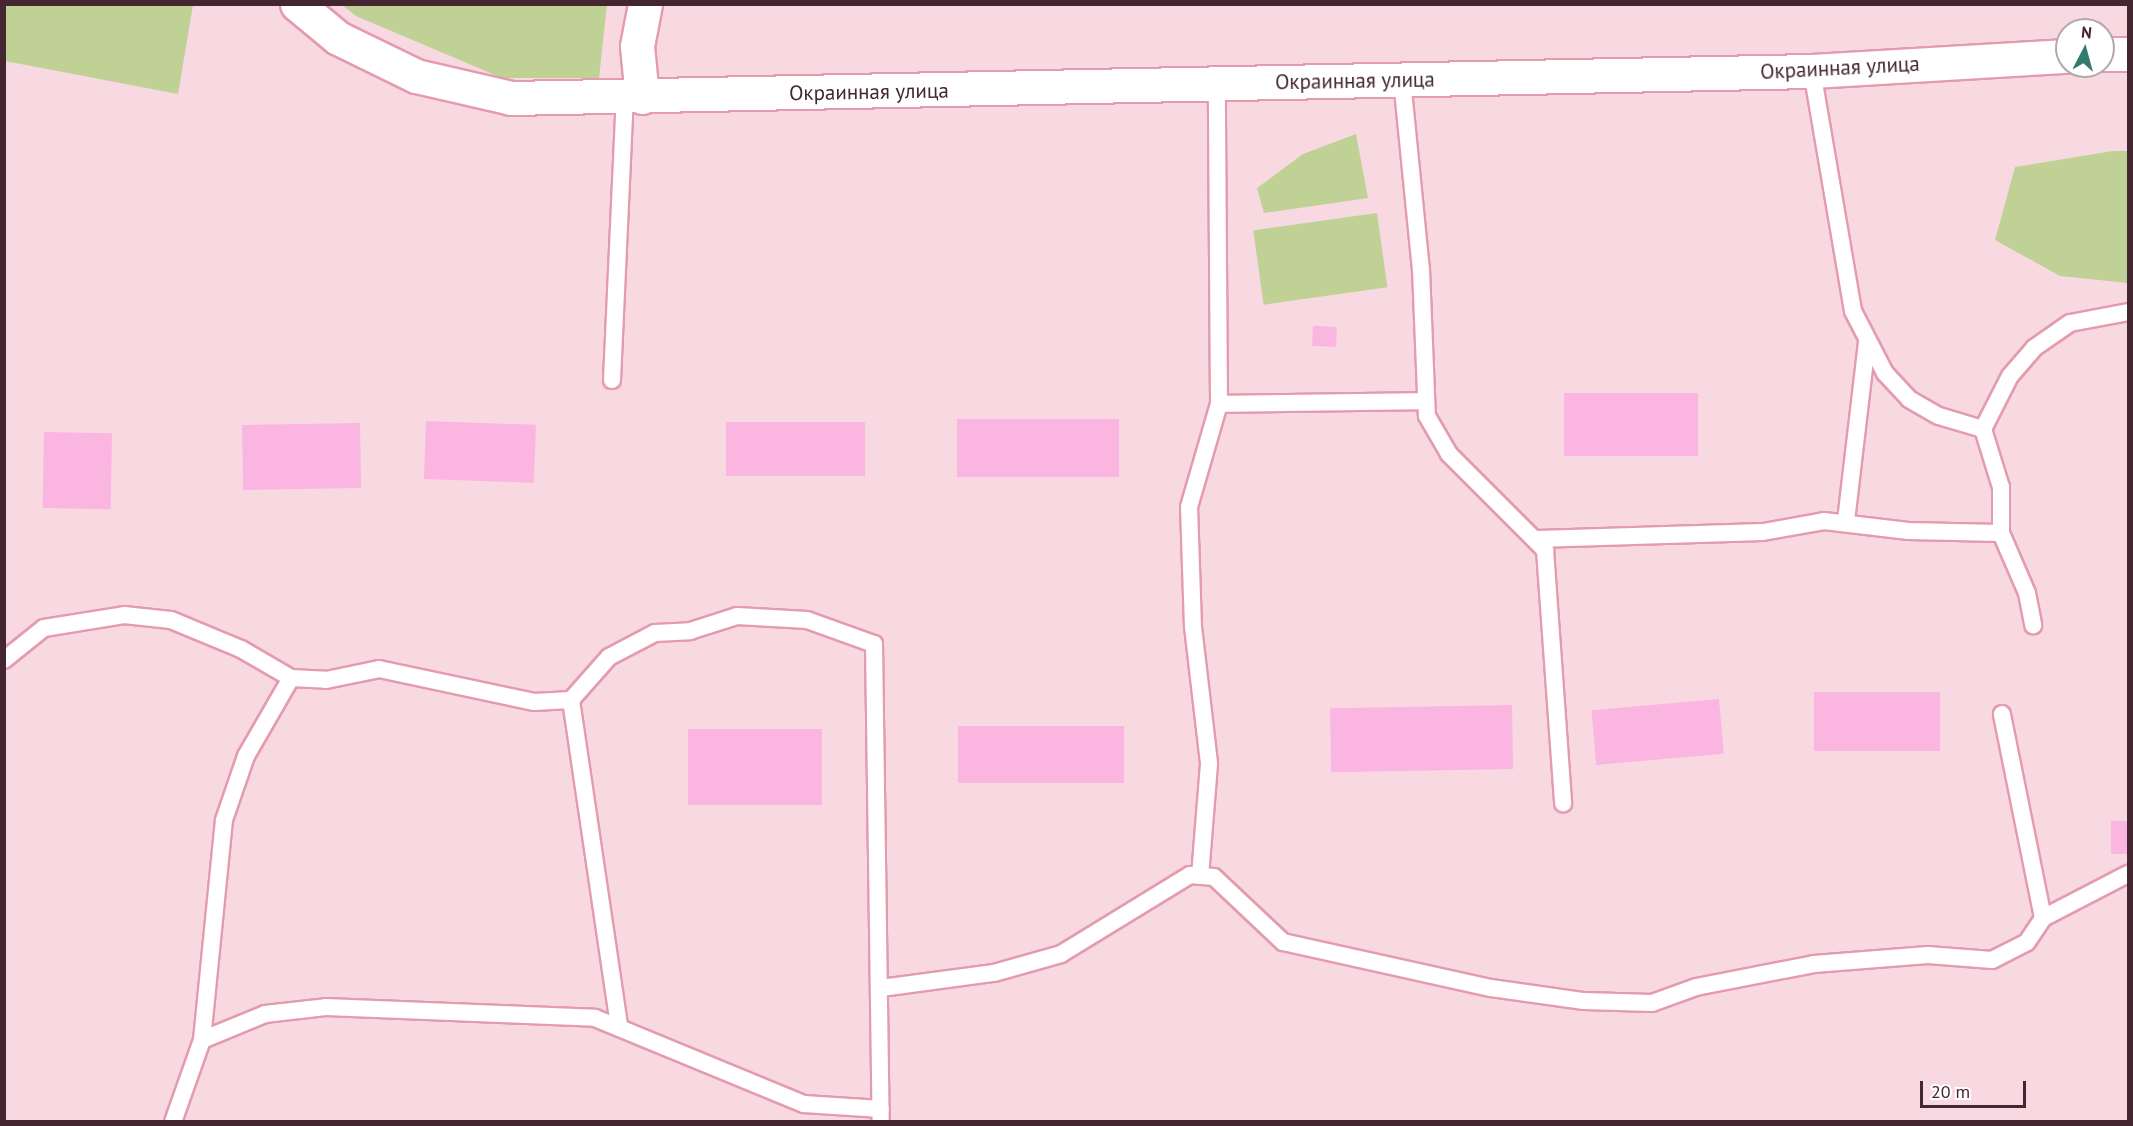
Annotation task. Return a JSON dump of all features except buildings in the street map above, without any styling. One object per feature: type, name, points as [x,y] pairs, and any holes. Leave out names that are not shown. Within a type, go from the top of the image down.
[{"type":"street","name":"Окраинная улица","points":[[297,4],[338,38],[416,76],[511,98],[1812,71],[2055,57]]},
{"type":"street","points":[[633,97],[637,46],[645,4]]},
{"type":"lane","points":[[1812,71],[1853,311],[1885,373],[1909,399],[1939,416],[1983,429]]},
{"type":"lane","points":[[1402,80],[1421,269],[1427,416],[1449,454],[1537,539],[1545,550],[1563,803]]},
{"type":"lane","points":[[1200,876],[1209,763],[1193,627],[1190,507],[1219,404],[1218,84]]},
{"type":"lane","points":[[612,380],[633,97]]},
{"type":"lane","points":[[2033,625],[2001,533],[2001,487],[1983,429],[2010,376],[2034,348],[2070,323],[2128,312]]},
{"type":"lane","points":[[1846,521],[1868,342]]},
{"type":"lane","points":[[1219,404],[1426,401]]},
{"type":"lane","points":[[1537,539],[1762,532],[1846,521],[1908,531],[2001,533]]},
{"type":"lane","points":[[4,660],[44,628],[124,615],[171,620],[241,649],[291,678],[326,680],[379,669],[417,673],[496,698],[571,699],[609,657],[655,633],[690,631],[737,616],[807,620],[874,644],[881,988],[881,1115],[804,1104],[595,1018],[326,1007],[265,1014],[202,1040]]},
{"type":"lane","points":[[173,1122],[202,1040],[224,820],[246,756],[291,678]]},
{"type":"lane","points":[[571,699],[619,1027]]},
{"type":"lane","points":[[2002,714],[2043,918]]},
{"type":"lane","points":[[881,988],[994,974],[1061,954],[1190,875],[1214,877],[1283,942],[1470,984],[1584,1001],[1652,1003],[1695,987],[1814,964],[1928,955],[1992,960],[2027,942],[2043,918],[2128,874]]},
{"type":"green space","points":[[4,5],[193,5],[178,94],[5,61]]},
{"type":"green space","points":[[342,5],[607,5],[599,78],[502,78],[356,16]]},
{"type":"green space","points":[[1356,134],[1368,198],[1264,213],[1257,188],[1303,154]]},
{"type":"green space","points":[[2113,151],[2128,151],[2128,283],[2060,276],[1995,240],[2015,167]]},
{"type":"green space","points":[[1377,213],[1387,287],[1264,305],[1253,230]]}]
